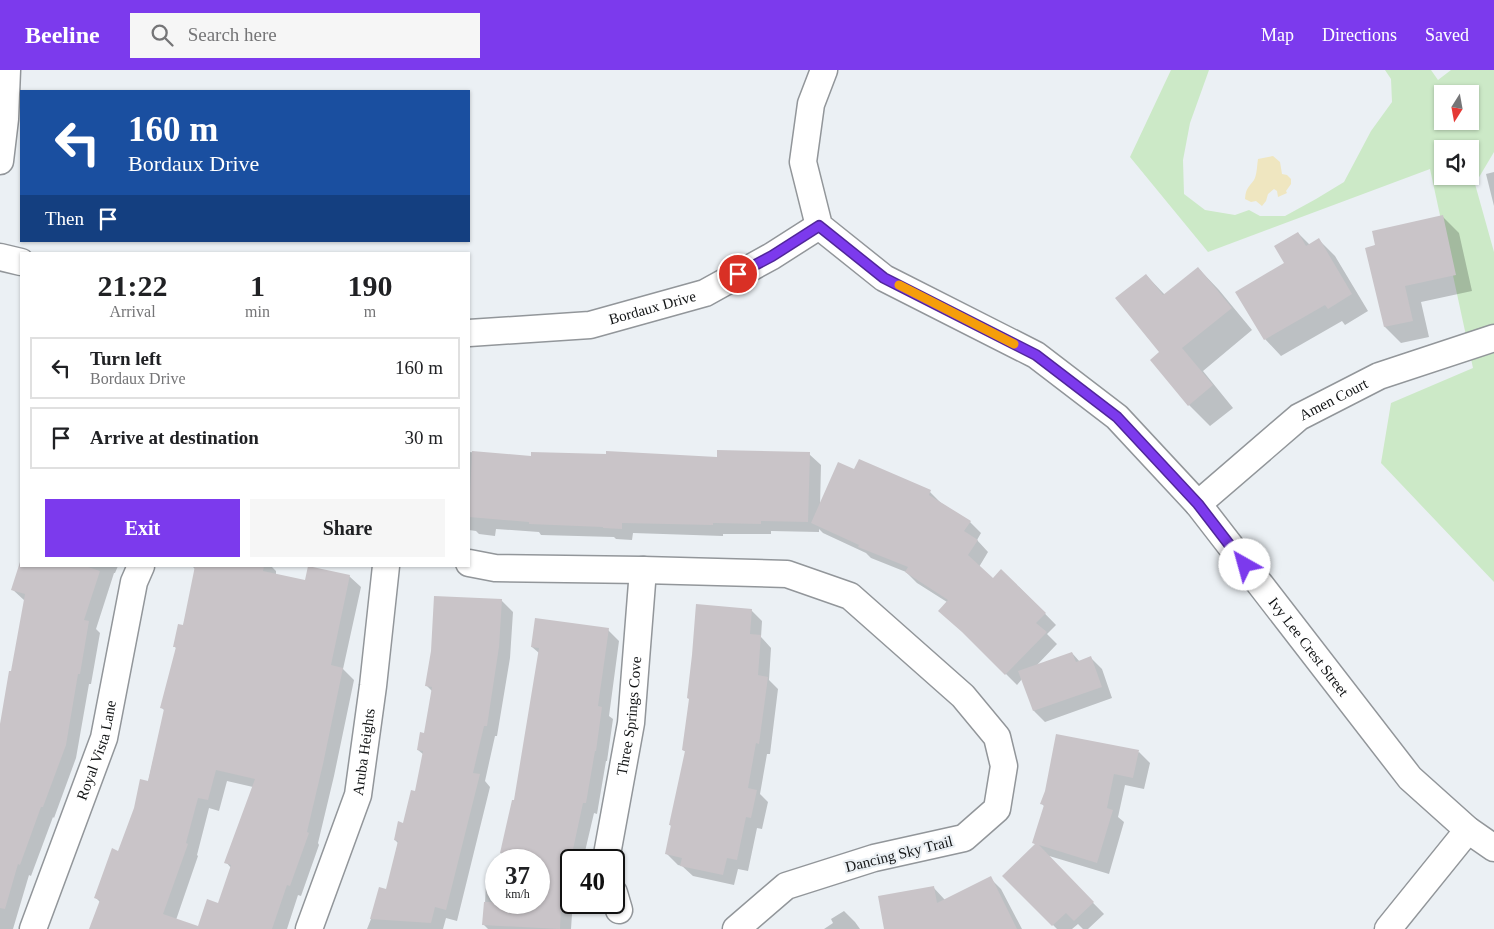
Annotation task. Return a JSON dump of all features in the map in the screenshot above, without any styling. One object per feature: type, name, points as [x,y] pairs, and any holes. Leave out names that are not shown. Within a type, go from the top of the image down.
[{"type":"street","points":[[0,161],[5,119],[6,70]]},
{"type":"street","points":[[819,226],[803,162],[811,104],[824,70]]},
{"type":"street","name":"Bordaux Drive","points":[[470,333],[590,324],[705,293],[772,256],[819,226]]},
{"type":"street","name":"Ivy Lee Crest Street","points":[[819,226],[884,278],[1036,355],[1117,417],[1198,504],[1410,778],[1468,830],[1494,848]]},
{"type":"street","points":[[0,257],[20,262]]},
{"type":"street","name":"Amen Court","points":[[1198,504],[1299,417],[1378,376],[1494,338]]},
{"type":"street","points":[[470,563],[495,568],[642,570]]},
{"type":"street","name":"Royal Vista Lane","points":[[33,929],[104,738],[134,582],[141,567]]},
{"type":"street","name":"Aruba Heights","points":[[309,929],[358,794],[373,686],[386,567]]},
{"type":"street","name":"Dancing Sky Trail","points":[[642,570],[787,574],[850,596],[963,696],[997,737],[1004,766],[996,809],[964,838],[874,858],[786,886],[736,929]]},
{"type":"street","name":"Three Springs Cove","points":[[608,849],[631,723],[642,570]]},
{"type":"street","points":[[1388,929],[1468,830]]},
{"type":"green space","points":[[1171,70],[1209,70],[1190,123],[1183,160],[1184,194],[1205,210],[1235,215],[1249,210],[1260,216],[1285,216],[1344,182],[1371,131],[1392,102],[1391,79],[1385,70],[1431,70],[1438,80],[1451,70],[1494,70],[1494,152],[1479,177],[1479,140],[1434,140],[1434,185],[1475,185],[1494,252],[1494,582],[1381,463],[1391,403],[1473,368],[1430,169],[1208,252],[1130,157]]},
{"type":"sand","points":[[1273,156],[1280,162],[1282,174],[1287,175],[1291,179],[1291,184],[1286,191],[1287,193],[1278,197],[1277,191],[1274,189],[1268,194],[1262,206],[1256,201],[1251,202],[1245,199],[1247,190],[1255,178],[1258,159]]},
{"type":"building","points":[[1443,215],[1456,275],[1405,286],[1413,321],[1384,327],[1365,248],[1375,245],[1372,231]]},
{"type":"building","points":[[1298,232],[1306,246],[1319,238],[1352,294],[1328,309],[1325,305],[1264,340],[1235,292],[1284,263],[1274,246]]},
{"type":"building","points":[[1198,267],[1232,308],[1182,348],[1213,385],[1188,406],[1150,360],[1159,352],[1115,298],[1146,274],[1163,295]]},
{"type":"building","points":[[717,450],[810,452],[808,522],[761,521],[761,524],[713,523],[713,525],[622,523],[622,529],[529,524],[529,522],[470,517],[472,451],[531,456],[531,452],[606,454],[606,451],[717,457]]},
{"type":"building","points":[[859,459],[931,490],[929,495],[971,521],[964,531],[978,540],[968,555],[993,578],[1001,569],[1046,613],[1036,623],[1047,632],[1005,675],[938,611],[948,600],[905,572],[908,567],[858,547],[859,545],[811,523],[838,462],[854,469]]},
{"type":"building","points":[[20,562],[20,567],[88,567],[100,571],[84,620],[89,621],[66,745],[20,865],[18,864],[5,909],[0,908],[0,724],[25,594],[11,590]]},
{"type":"building","points":[[195,567],[264,567],[263,571],[305,580],[308,567],[350,575],[331,665],[343,668],[307,832],[309,833],[290,886],[287,885],[272,929],[89,929],[100,900],[94,898],[112,848],[118,851],[134,808],[140,779],[148,781],[164,709],[160,708],[176,647],[173,647],[178,624],[183,625]],"holes":[[[216,770],[255,779],[224,863],[231,865],[218,903],[207,899],[198,926],[163,914],[188,844],[186,843],[198,798],[208,800]]]},
{"type":"building","points":[[434,596],[502,599],[499,647],[487,726],[484,726],[473,773],[480,774],[446,910],[435,907],[431,923],[370,919],[379,887],[386,889],[398,841],[394,840],[398,821],[403,823],[411,790],[415,791],[423,751],[417,750],[420,732],[424,733],[432,687],[425,686],[431,651]]},
{"type":"building","points":[[696,604],[752,609],[750,634],[761,635],[758,675],[768,677],[759,744],[756,743],[748,788],[757,790],[751,818],[746,817],[737,860],[727,858],[723,875],[680,866],[682,858],[665,854],[671,825],[669,825],[685,751],[682,750],[689,699],[687,698]]},
{"type":"building","points":[[535,618],[609,628],[598,706],[602,707],[586,803],[583,803],[573,849],[560,849],[560,929],[482,925],[484,902],[485,914],[550,914],[550,849],[501,849],[512,800],[514,800],[539,648],[531,647]]},
{"type":"building","points":[[1072,652],[1076,662],[1091,656],[1102,687],[1033,711],[1018,671]]},
{"type":"building","points":[[1056,734],[1139,750],[1133,778],[1114,774],[1107,808],[1113,810],[1097,863],[1039,845],[1094,902],[1074,921],[1066,913],[1052,926],[1002,876],[1035,844],[1032,843],[1044,805],[1040,804],[1045,791]]},
{"type":"building","points":[[991,876],[1017,929],[884,929],[878,896],[934,886],[937,903]]},
{"type":"slow traffic","points":[[899,285],[1014,344]]},
{"type":"route","points":[[738,274],[772,256],[819,226],[884,278],[1036,355],[1117,417],[1198,504],[1245,565]]}]
